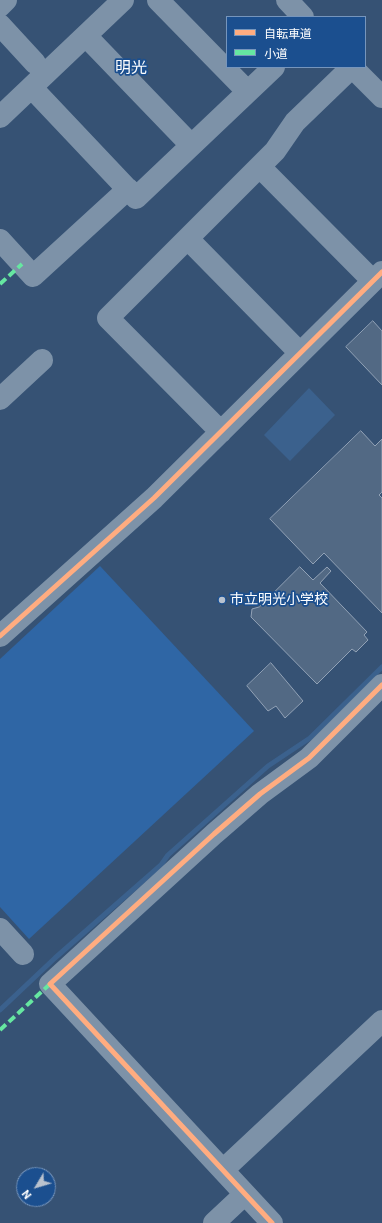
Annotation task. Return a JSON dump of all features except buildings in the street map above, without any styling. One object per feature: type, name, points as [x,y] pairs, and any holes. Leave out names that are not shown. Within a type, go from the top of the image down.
[{"type":"street","points":[[0,6],[6,0]]},
{"type":"street","points":[[0,117],[123,0]]},
{"type":"street","points":[[158,0],[247,91]]},
{"type":"street","points":[[287,0],[303,16]]},
{"type":"street","points":[[0,25],[35,62]]},
{"type":"street","points":[[86,36],[191,145]]},
{"type":"street","points":[[32,88],[136,198],[273,68]]},
{"type":"street","points":[[221,432],[108,318],[260,167],[275,151],[295,122],[351,68]]},
{"type":"street","points":[[353,68],[382,96]]},
{"type":"street","points":[[0,636],[154,498],[378,276],[260,167]]},
{"type":"street","points":[[0,240],[32,276],[128,189]]},
{"type":"street","points":[[188,239],[300,353]]},
{"type":"street","points":[[0,399],[42,360]]},
{"type":"street","points":[[272,1223],[50,984],[214,834],[260,794],[309,758],[382,685]]},
{"type":"street","points":[[0,929],[23,954]]},
{"type":"street","points":[[223,1170],[382,1021]]},
{"type":"street","points":[[214,1223],[245,1194]]},
{"type":"shaded area","points":[[309,388],[335,415],[290,461],[264,435]]},
{"type":"shaded area","points":[[100,566],[254,731],[29,939],[0,907],[0,659]]},
{"type":"waterway","points":[[0,1010],[55,958],[161,865],[168,855],[268,766],[310,738],[382,667]]},
{"type":"marked path","points":[[0,284],[22,264]]},
{"type":"marked path","points":[[0,1030],[50,984]]},
{"type":"cycle path","points":[[0,636],[154,498],[382,272]]},
{"type":"cycle path","points":[[272,1223],[50,984],[214,834],[260,794],[309,758],[382,685]]},
{"type":"place","name":"市立明光小学校","points":[[222,600]]},
{"type":"district","name":"明光","points":[[131,69]]}]
